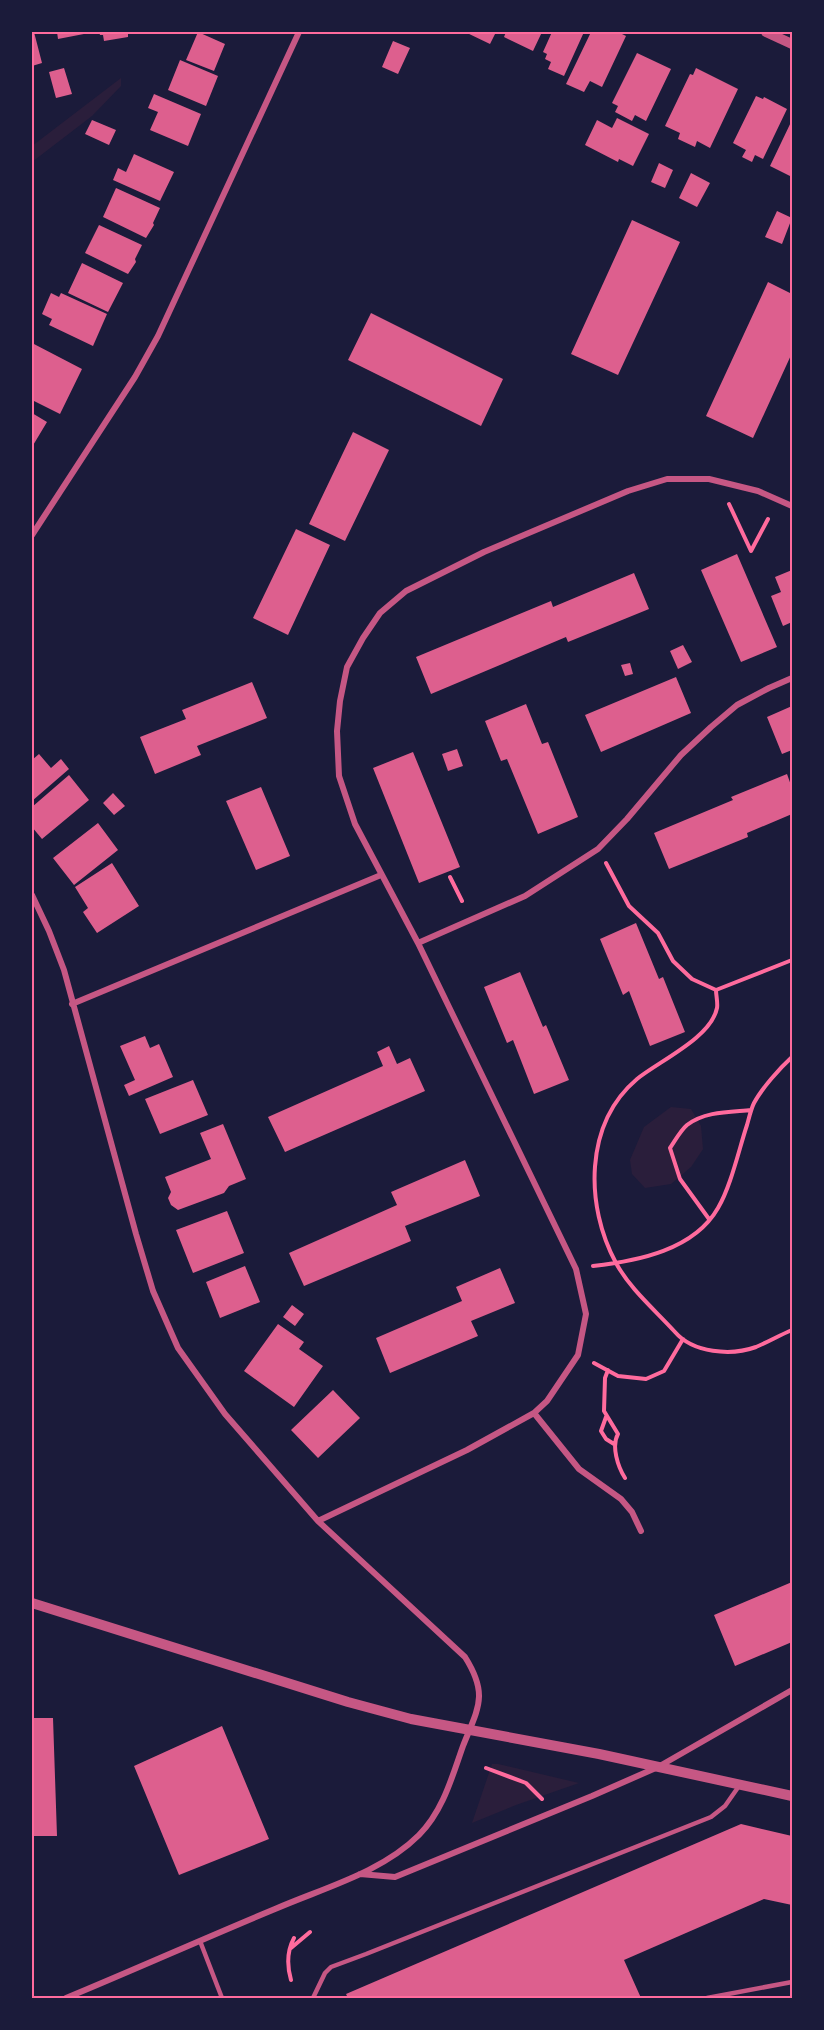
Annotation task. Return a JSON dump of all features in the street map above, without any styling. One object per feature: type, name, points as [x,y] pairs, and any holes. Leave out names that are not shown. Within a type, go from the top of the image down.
[{"type":"street","points":[[32,535],[124,395],[158,336],[299,32]]},
{"type":"street","points":[[766,32],[792,44]]},
{"type":"street","points":[[318,1521],[467,1450],[534,1413],[547,1401],[578,1355],[586,1314],[576,1269],[418,943],[355,824],[339,776],[337,731],[347,667],[380,613],[406,591],[484,552],[600,501],[667,480],[709,479],[758,491],[792,506]]},
{"type":"street","points":[[418,943],[525,896],[598,849],[627,819],[681,755],[711,727],[737,705],[792,678]]},
{"type":"street","points":[[72,1004],[381,875]]},
{"type":"street","points":[[32,895],[64,970],[123,1191],[153,1291],[178,1348],[225,1414],[318,1521],[465,1657],[476,1675],[480,1700],[437,1813],[405,1848],[360,1875],[66,1998]]},
{"type":"street","points":[[534,1413],[579,1469],[621,1499],[632,1512],[641,1531]]},
{"type":"street","points":[[32,1603],[348,1702],[411,1719],[599,1754],[792,1796]]},
{"type":"street","points":[[360,1875],[395,1877],[592,1796],[658,1767],[792,1690]]},
{"type":"lane","points":[[313,1998],[325,1973],[338,1963],[366,1954],[711,1817],[725,1806],[741,1784]]},
{"type":"lane","points":[[200,1941],[222,1998]]},
{"type":"lane","points":[[707,1998],[792,1982]]},
{"type":"path","points":[[729,504],[751,551],[768,519]]},
{"type":"path","points":[[598,849],[629,906],[658,933],[673,961],[692,979],[716,990],[792,960]]},
{"type":"path","points":[[450,877],[462,901]]},
{"type":"path","points":[[716,990],[717,1008],[708,1024],[694,1040],[636,1080],[618,1098],[604,1123],[595,1160],[594,1185],[603,1231],[616,1263],[633,1286],[679,1337],[703,1349],[725,1352],[754,1348],[792,1330]]},
{"type":"path","points":[[576,1269],[664,1252],[700,1230],[718,1208],[754,1103],[792,1057]]},
{"type":"path","points":[[709,1219],[680,1179],[670,1148],[687,1125],[701,1118],[719,1113],[752,1110]]},
{"type":"path","points":[[578,1355],[618,1376],[646,1379],[664,1371],[683,1339]]},
{"type":"path","points":[[608,1370],[605,1378],[604,1411],[618,1434],[615,1445],[621,1471],[627,1481]]},
{"type":"path","points":[[606,1417],[601,1431],[615,1445]]},
{"type":"path","points":[[486,1768],[526,1783],[543,1800]]},
{"type":"path","points":[[290,1949],[310,1932]]},
{"type":"path","points":[[291,1980],[290,1949],[294,1938]]},
{"type":"shaded area","points":[[121,78],[121,86],[92,116],[32,162],[32,146]]},
{"type":"shaded area","points":[[671,1107],[691,1109],[701,1126],[703,1149],[691,1167],[671,1184],[645,1188],[632,1174],[630,1160],[644,1127]]},
{"type":"shaded area","points":[[492,1764],[498,1764],[579,1783],[472,1823]]},
{"type":"building","points":[[32,32],[34,32],[42,63],[32,66]]},
{"type":"building","points":[[57,32],[89,32],[89,33],[58,39]]},
{"type":"building","points":[[99,32],[128,32],[128,37],[104,41],[103,35]]},
{"type":"building","points":[[198,32],[225,44],[214,71],[186,60]]},
{"type":"building","points":[[465,32],[496,32],[490,44]]},
{"type":"building","points":[[506,32],[542,32],[533,51],[504,37]]},
{"type":"building","points":[[552,32],[584,32],[564,76],[548,69],[551,62],[545,59],[547,54],[543,52]]},
{"type":"building","points":[[591,32],[618,32],[626,36],[602,87],[590,81],[584,92],[566,84]]},
{"type":"building","points":[[393,41],[410,48],[398,74],[382,67]]},
{"type":"building","points":[[637,53],[671,69],[646,121],[635,115],[632,121],[615,112],[618,106],[612,103]]},
{"type":"building","points":[[180,60],[218,76],[206,106],[168,90]]},
{"type":"building","points":[[64,68],[72,94],[56,98],[49,72]]},
{"type":"building","points":[[696,68],[738,89],[710,148],[697,141],[695,147],[678,139],[680,133],[665,126],[690,74],[693,75]]},
{"type":"building","points":[[154,94],[201,114],[188,146],[150,130],[158,112],[148,108]]},
{"type":"building","points":[[756,96],[763,99],[764,97],[787,109],[763,159],[755,155],[752,162],[742,157],[746,150],[733,143]]},
{"type":"building","points":[[617,118],[649,134],[633,166],[619,159],[618,162],[585,145],[597,120],[612,128]]},
{"type":"building","points":[[92,120],[116,130],[109,145],[85,134]]},
{"type":"building","points":[[792,120],[792,177],[770,166]]},
{"type":"building","points":[[134,154],[174,172],[160,201],[113,180],[118,168],[126,172]]},
{"type":"building","points":[[659,163],[673,170],[665,188],[651,182]]},
{"type":"building","points":[[691,173],[710,183],[697,207],[679,198]]},
{"type":"building","points":[[116,188],[160,208],[146,238],[103,217]]},
{"type":"building","points":[[777,211],[792,218],[782,244],[765,237]]},
{"type":"building","points":[[632,220],[680,242],[618,375],[571,354]]},
{"type":"building","points":[[99,225],[142,245],[135,259],[136,262],[128,274],[85,253]]},
{"type":"building","points":[[82,263],[123,283],[108,312],[68,293]]},
{"type":"building","points":[[768,282],[792,294],[792,353],[753,438],[706,416]]},
{"type":"building","points":[[51,293],[59,297],[61,293],[107,314],[93,346],[49,325],[52,319],[42,314]]},
{"type":"building","points":[[371,313],[503,379],[481,426],[348,360]]},
{"type":"building","points":[[32,343],[82,369],[60,414],[32,400]]},
{"type":"building","points":[[32,413],[47,422],[32,447]]},
{"type":"building","points":[[353,432],[389,450],[345,541],[309,524]]},
{"type":"building","points":[[296,529],[330,545],[288,635],[253,618]]},
{"type":"building","points":[[737,554],[777,647],[741,662],[701,570]]},
{"type":"building","points":[[792,570],[792,622],[783,626],[771,596],[781,592],[775,577]]},
{"type":"building","points":[[634,573],[649,609],[568,642],[566,637],[431,694],[416,657],[551,601],[553,607]]},
{"type":"building","points":[[683,645],[692,662],[678,669],[670,651]]},
{"type":"building","points":[[630,663],[633,674],[625,676],[621,665]]},
{"type":"building","points":[[676,677],[691,713],[601,752],[585,715]]},
{"type":"building","points":[[252,682],[267,718],[197,746],[201,755],[155,774],[140,737],[186,719],[182,710]]},
{"type":"building","points":[[526,704],[542,744],[548,742],[578,817],[538,834],[507,759],[501,761],[485,721]]},
{"type":"building","points":[[792,706],[792,750],[782,754],[767,717]]},
{"type":"building","points":[[457,749],[463,766],[448,771],[442,754]]},
{"type":"building","points":[[413,752],[460,867],[419,883],[373,768]]},
{"type":"building","points":[[39,754],[51,768],[61,759],[69,769],[32,801],[32,760]]},
{"type":"building","points":[[787,774],[792,788],[792,814],[747,833],[748,837],[669,869],[654,833],[733,800],[731,797]]},
{"type":"building","points":[[69,775],[89,800],[42,839],[32,827],[32,807]]},
{"type":"building","points":[[261,787],[290,856],[256,870],[226,801]]},
{"type":"building","points":[[113,793],[125,806],[114,815],[103,803]]},
{"type":"building","points":[[98,823],[118,850],[74,885],[53,858]]},
{"type":"building","points":[[112,863],[139,906],[97,933],[83,912],[88,908],[75,887]]},
{"type":"building","points":[[636,923],[659,979],[663,977],[685,1032],[650,1046],[629,991],[623,995],[600,939]]},
{"type":"building","points":[[520,972],[569,1080],[534,1094],[513,1040],[507,1043],[484,987]]},
{"type":"building","points":[[145,1036],[150,1048],[159,1044],[173,1077],[129,1096],[124,1085],[135,1080],[120,1046]]},
{"type":"building","points":[[389,1046],[397,1064],[410,1058],[425,1091],[285,1152],[268,1117],[383,1066],[377,1052]]},
{"type":"building","points":[[193,1080],[208,1115],[160,1134],[145,1099]]},
{"type":"building","points":[[223,1124],[246,1179],[229,1186],[224,1193],[178,1210],[171,1205],[168,1198],[171,1192],[165,1177],[211,1159],[200,1133]]},
{"type":"building","points":[[465,1160],[480,1196],[405,1226],[411,1241],[304,1286],[289,1253],[397,1205],[391,1192]]},
{"type":"building","points":[[227,1211],[244,1253],[193,1273],[176,1230]]},
{"type":"building","points":[[245,1266],[260,1302],[220,1318],[206,1282]]},
{"type":"building","points":[[500,1268],[515,1303],[471,1321],[478,1336],[390,1373],[376,1338],[462,1301],[456,1287]]},
{"type":"building","points":[[292,1305],[304,1314],[295,1326],[283,1317]]},
{"type":"building","points":[[278,1324],[304,1342],[299,1349],[323,1366],[294,1407],[244,1371]]},
{"type":"building","points":[[333,1390],[360,1418],[318,1458],[291,1430]]},
{"type":"building","points":[[792,1582],[792,1642],[735,1666],[714,1615]]},
{"type":"building","points":[[32,1718],[53,1718],[57,1836],[32,1836]]},
{"type":"building","points":[[222,1726],[269,1839],[179,1875],[134,1766]]},
{"type":"building","points":[[741,1824],[792,1836],[792,1905],[764,1899],[624,1960],[641,1998],[348,1998],[346,1994]]}]
